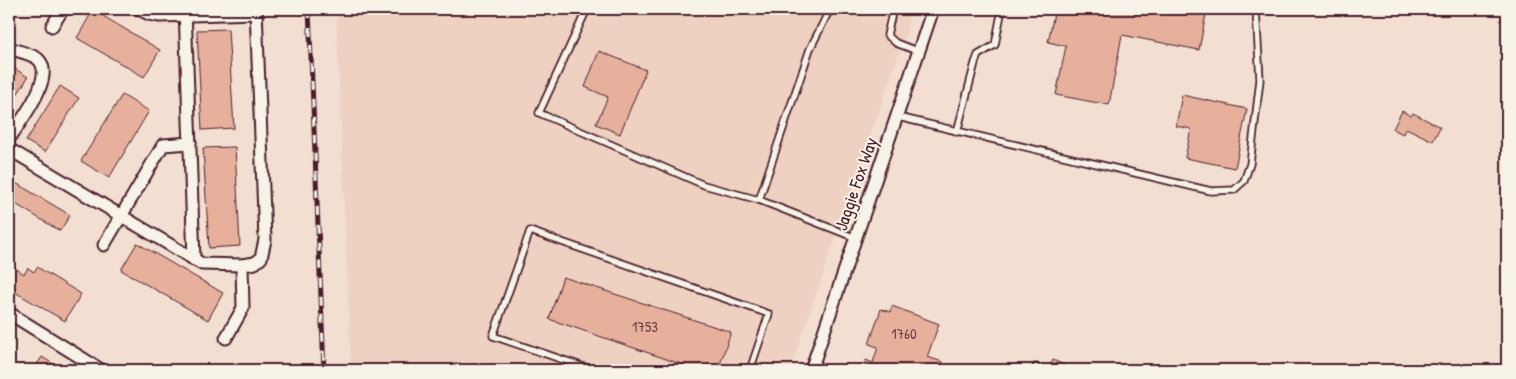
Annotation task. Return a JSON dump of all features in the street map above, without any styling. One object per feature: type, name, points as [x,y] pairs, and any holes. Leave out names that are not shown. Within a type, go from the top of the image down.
[{"type":"street","points":[[52,26],[62,9]]},
{"type":"street","points":[[9,149],[202,264],[242,265],[255,263],[261,258],[266,240],[256,11],[185,12],[160,16],[149,14],[139,9]]},
{"type":"street","name":"Jaggie Fox Way","points":[[811,370],[920,52],[932,9]]},
{"type":"street","points":[[185,12],[194,260]]},
{"type":"street","points":[[9,48],[38,59],[44,68],[41,88],[9,139]]},
{"type":"street","points":[[104,245],[163,145],[190,144]]},
{"type":"street","points":[[226,338],[243,308],[242,265]]},
{"type":"street","points":[[9,314],[102,370]]},
{"type":"lane","points":[[587,9],[539,113],[704,185],[759,200],[856,238]]},
{"type":"lane","points":[[759,200],[810,49],[830,9]]},
{"type":"lane","points":[[893,9],[888,35],[896,43],[920,52]]},
{"type":"lane","points":[[957,132],[975,63],[978,55],[995,44],[1002,9]]},
{"type":"lane","points":[[898,117],[1211,192],[1234,190],[1244,181],[1250,164],[1260,94],[1256,9]]},
{"type":"lane","points":[[593,370],[493,336],[530,231],[770,314],[750,370]]},
{"type":"shaded area","points":[[336,9],[911,9],[906,33],[790,370],[351,370]]},
{"type":"building","points":[[1055,9],[1207,9],[1199,50],[1122,35],[1109,105],[1056,95],[1066,46],[1048,42]]},
{"type":"building","points":[[93,10],[160,50],[144,77],[77,38]]},
{"type":"building","points":[[228,29],[234,128],[202,130],[197,30]]},
{"type":"building","points":[[599,51],[646,70],[620,134],[596,124],[608,97],[585,87]]},
{"type":"building","points":[[9,65],[28,77],[9,108]]},
{"type":"building","points":[[60,86],[79,98],[45,152],[26,141]]},
{"type":"building","points":[[122,95],[149,111],[109,178],[81,161]]},
{"type":"building","points":[[1182,95],[1247,109],[1235,168],[1185,158],[1191,129],[1176,126]]},
{"type":"building","points":[[1402,111],[1411,116],[1413,113],[1440,127],[1433,141],[1406,128],[1403,134],[1393,129]]},
{"type":"building","points":[[235,147],[240,246],[209,248],[203,148]]},
{"type":"building","points":[[9,179],[70,215],[60,231],[9,200]]},
{"type":"building","points":[[137,243],[223,293],[208,320],[121,270]]},
{"type":"building","points":[[9,264],[24,274],[28,268],[34,272],[37,267],[81,294],[65,321],[13,291],[15,288],[9,285]]},
{"type":"building","points":[[563,277],[731,332],[718,370],[689,370],[680,367],[681,364],[549,319]]},
{"type":"building","points":[[892,306],[939,324],[927,357],[943,362],[940,370],[862,370],[866,360],[873,363],[878,347],[869,344],[881,309],[890,312]]},
{"type":"building","points":[[42,357],[63,370],[33,370]]},
{"type":"building","points":[[1053,360],[1076,370],[1048,370]]},
{"type":"railway","points":[[309,9],[324,370]]}]
